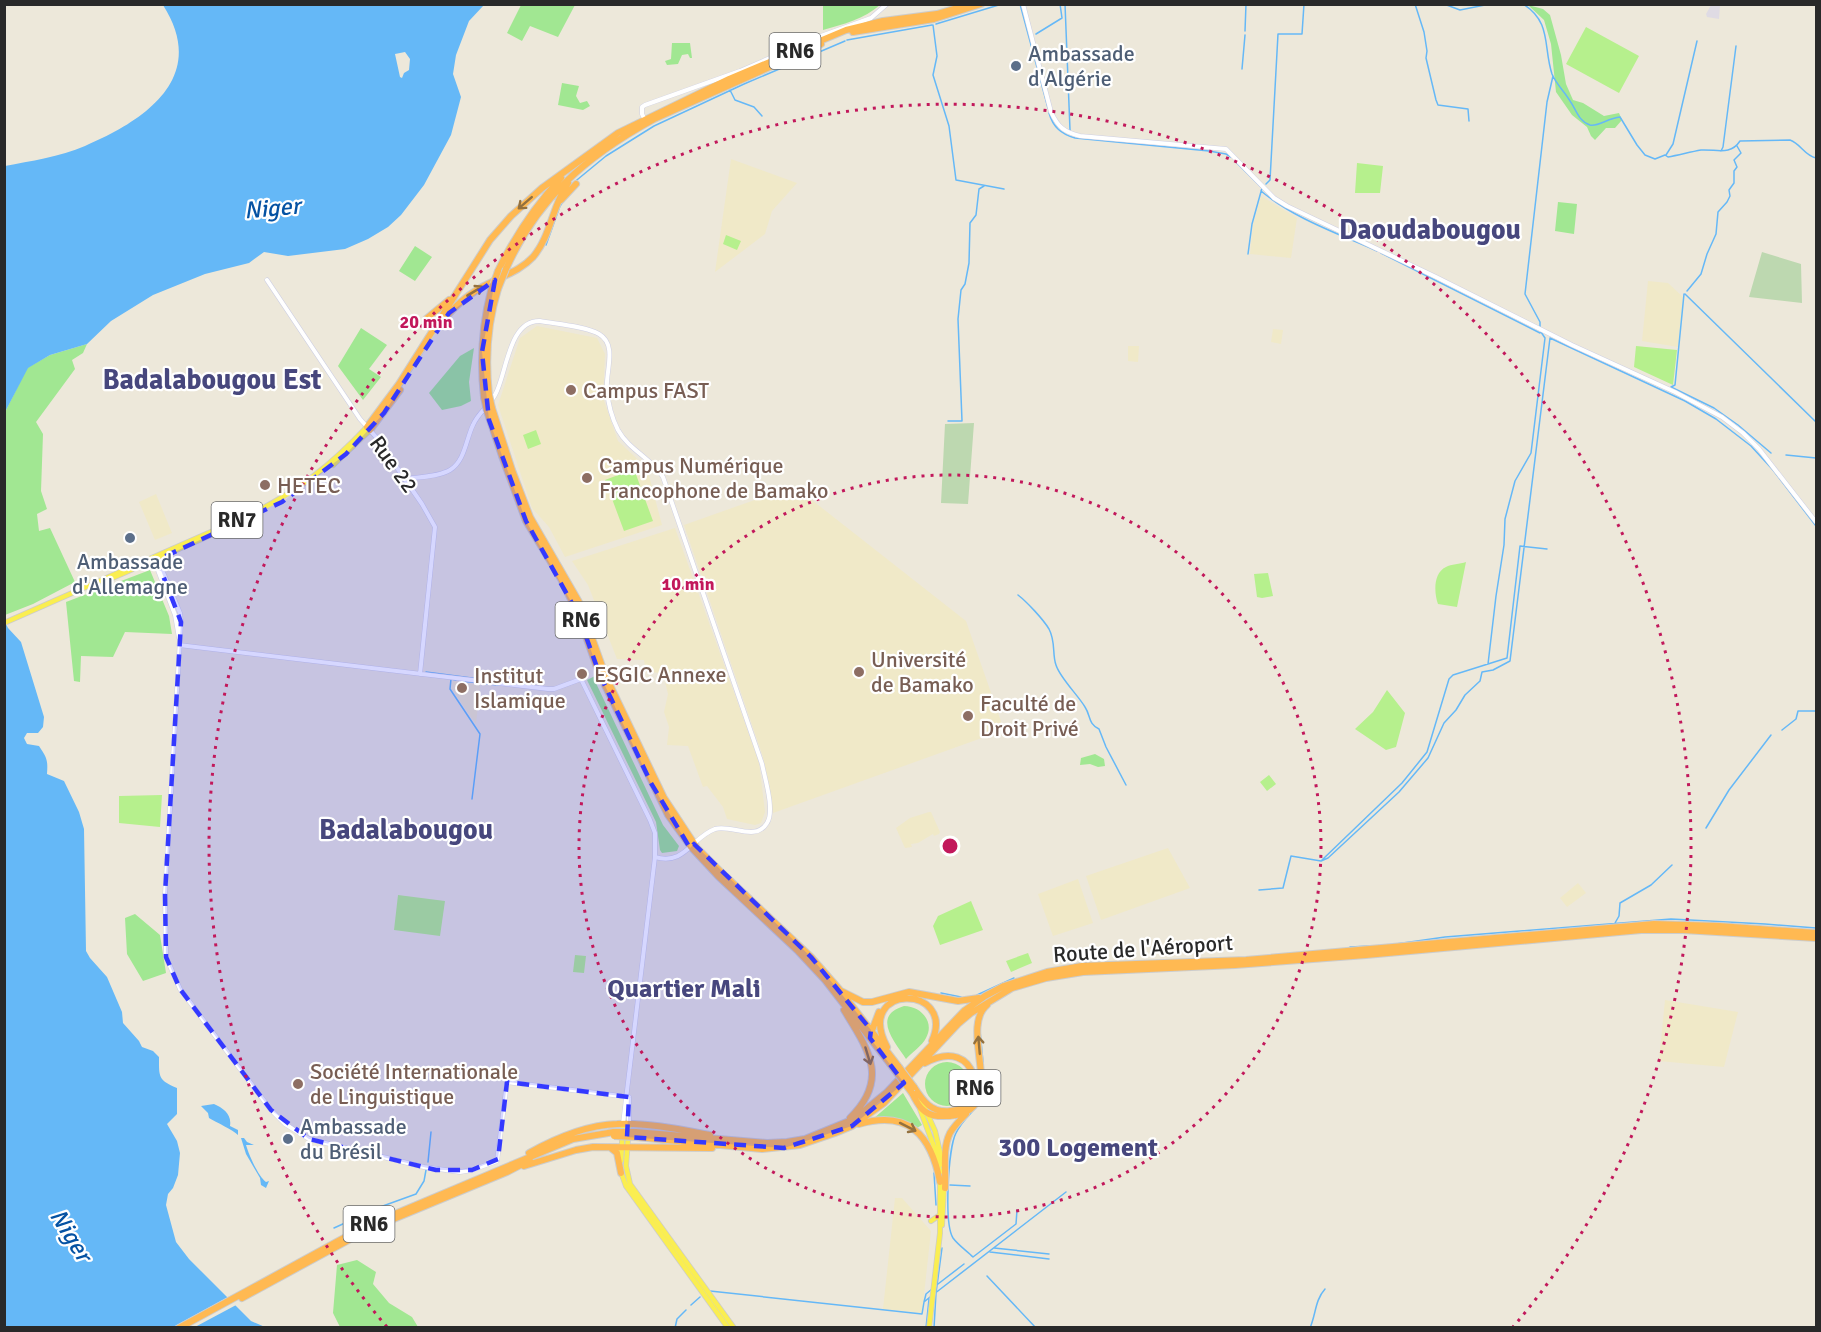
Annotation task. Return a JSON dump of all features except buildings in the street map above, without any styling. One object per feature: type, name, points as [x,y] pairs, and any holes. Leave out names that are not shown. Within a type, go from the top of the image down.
[{"type":"highway","name":"RN6","points":[[495,290],[519,242],[549,198],[578,171],[645,121],[738,75],[846,30],[883,21],[937,14],[970,4]]},
{"type":"highway","name":"RN6","points":[[844,1123],[863,1103],[870,1086],[872,1072],[865,1045],[825,980],[797,950],[718,876],[668,815],[599,673],[579,614],[526,521],[502,456],[481,371],[484,328],[498,272],[528,217],[540,200],[571,168],[618,133],[846,34],[875,27],[934,19],[981,4]]},
{"type":"highway","name":"RN7","points":[[368,428],[399,384],[478,256],[511,216],[542,188],[571,168]]},
{"type":"highway","name":"RN7","points":[[368,428],[395,397],[449,313],[470,294],[517,270],[526,263],[544,241],[562,191],[578,171]]},
{"type":"highway","points":[[555,207],[576,184]]},
{"type":"highway","points":[[426,319],[452,298]]},
{"type":"highway","points":[[442,332],[449,313]]},
{"type":"highway","name":"RN6","points":[[692,846],[811,957],[841,991],[894,1060]]},
{"type":"highway","name":"Route de l'Aéroport","points":[[241,1296],[367,1230],[573,1139],[614,1134],[729,1143],[787,1142],[805,1139],[854,1119],[887,1092],[964,1011],[985,996],[1029,977],[1057,970],[1082,966],[1246,960],[1654,924],[1816,933]]},
{"type":"highway","name":"Route de l'Aéroport","points":[[729,1143],[762,1149],[792,1146],[816,1140],[852,1126],[884,1103],[958,1024],[985,1003],[1012,988],[1046,978],[1083,972],[1298,960],[1641,930],[1683,930],[1816,939]]},
{"type":"highway","points":[[830,987],[914,1090],[920,1108],[928,1114],[951,1117],[968,1111]]},
{"type":"highway","points":[[945,1188],[945,1157],[948,1138],[957,1123],[976,1101],[981,1085],[977,1028],[979,1014],[1012,988]]},
{"type":"highway","points":[[841,991],[862,1002],[909,992],[958,1001],[969,1001],[985,996]]},
{"type":"highway","points":[[870,1038],[871,1030],[883,1005],[890,997]]},
{"type":"highway","points":[[897,1068],[884,1041],[880,1023],[882,1012],[887,1005],[898,999],[915,998],[928,1006],[936,1025],[933,1040],[925,1052]]},
{"type":"highway","name":"RN6","points":[[914,1090],[933,1109],[948,1112],[963,1107],[970,1101],[975,1090],[975,1078],[971,1069],[958,1057],[942,1056],[920,1067]]},
{"type":"highway","points":[[852,1126],[882,1119],[901,1122],[915,1129],[928,1144],[937,1162],[940,1182]]},
{"type":"highway","points":[[505,1169],[541,1146],[566,1135],[600,1126],[626,1124],[709,1135],[729,1143]]},
{"type":"highway","points":[[505,1169],[576,1150],[729,1143]]},
{"type":"highway","points":[[606,1148],[617,1153],[621,1173]]},
{"type":"highway","name":"RN6","points":[[179,1328],[241,1296]]},
{"type":"highway","name":"RN6","points":[[188,1328],[241,1296]]},
{"type":"main road","name":"RN7","points":[[4,623],[282,502],[339,461],[368,428]]},
{"type":"main road","points":[[914,1090],[928,1114],[939,1143],[945,1188],[940,1233]]},
{"type":"main road","points":[[920,1108],[936,1152],[940,1182],[940,1233],[929,1328]]},
{"type":"main road","points":[[626,1124],[621,1173],[626,1186],[728,1328]]},
{"type":"main road","points":[[624,1148],[630,1184],[734,1328]]},
{"type":"main road","points":[[932,1221],[940,1215]]},
{"type":"street","points":[[645,121],[642,107],[871,18],[887,4]]},
{"type":"street","points":[[1023,4],[1052,112],[1056,123],[1065,132],[1080,136],[1226,149],[1274,198],[1287,206],[1427,272],[1572,345],[1675,392],[1722,417],[1743,433],[1759,450],[1816,522]]},
{"type":"street","name":"Rue 22","points":[[267,280],[432,521],[435,532],[420,674]]},
{"type":"street","points":[[405,479],[443,473],[455,466],[464,451],[477,416],[494,396],[517,334],[525,325],[540,321],[590,330],[604,339],[609,348],[606,381],[608,395],[618,429],[624,439],[650,461],[663,477],[762,764],[769,800],[770,818],[760,830],[753,832],[725,827],[716,829],[706,834],[679,856],[665,860],[655,857]]},
{"type":"street","points":[[155,558],[175,615],[179,644],[164,922],[166,957],[180,989],[271,1110],[285,1124],[309,1138],[447,1171],[472,1170],[498,1159],[507,1082],[628,1096]]},
{"type":"street","points":[[179,644],[548,689],[554,689],[581,678],[655,833],[655,857],[628,1083],[626,1124]]},
{"type":"highlighted area","points":[[495,280],[482,352],[489,420],[526,521],[578,614],[599,673],[651,783],[690,848],[694,844],[811,957],[871,1030],[870,1038],[904,1083],[852,1126],[784,1148],[627,1137],[629,1097],[507,1082],[498,1159],[472,1170],[436,1170],[309,1139],[271,1110],[180,989],[166,957],[165,894],[181,622],[157,560],[282,502],[346,454],[384,413],[449,313]]},
{"type":"shaded area","points":[[1711,5],[1720,6],[1719,19],[1707,17],[1706,14]]},
{"type":"shaded area","points":[[731,159],[797,183],[772,211],[765,234],[715,272]]},
{"type":"shaded area","points":[[1261,196],[1297,218],[1291,258],[1250,254],[1253,225]]},
{"type":"shaded area","points":[[1648,281],[1668,283],[1683,297],[1678,347],[1642,341]]},
{"type":"shaded area","points":[[537,326],[597,338],[605,354],[603,398],[618,441],[647,468],[662,525],[565,557],[549,527],[532,508],[498,405],[520,338]]},
{"type":"shaded area","points":[[1273,329],[1283,330],[1281,344],[1271,342]]},
{"type":"shaded area","points":[[1128,346],[1139,346],[1138,362],[1128,361]]},
{"type":"shaded area","name":"Université de Bamako","points":[[794,486],[966,621],[1004,730],[773,813],[763,757],[684,525]]},
{"type":"shaded area","points":[[156,494],[172,533],[155,540],[139,502]]},
{"type":"shaded area","points":[[675,528],[759,762],[765,812],[761,823],[755,825],[727,819],[723,807],[707,786],[703,787],[688,746],[667,745],[669,727],[664,712],[668,694],[663,673],[646,672],[644,660],[617,659],[588,585],[572,561]]},
{"type":"shaded area","points":[[453,681],[480,685],[476,724],[452,689]]},
{"type":"shaded area","points":[[931,812],[939,834],[934,836],[933,834],[918,843],[911,844],[912,847],[905,848],[896,828],[910,818]]},
{"type":"shaded area","points":[[1168,848],[1190,888],[1101,920],[1086,876]]},
{"type":"shaded area","points":[[1078,879],[1093,923],[1053,936],[1038,894]]},
{"type":"shaded area","points":[[1578,883],[1586,893],[1567,907],[1560,898]]},
{"type":"shaded area","points":[[1665,1000],[1738,1012],[1724,1067],[1659,1061]]},
{"type":"shaded area","points":[[895,1198],[902,1198],[931,1231],[922,1313],[883,1309]]},
{"type":"green space","points":[[521,4],[575,5],[558,37],[530,26],[522,41],[507,33]]},
{"type":"green space","points":[[823,4],[880,5],[860,17],[823,30]]},
{"type":"green space","points":[[1528,5],[1543,9],[1550,15],[1566,84],[1573,100],[1583,103],[1604,116],[1619,113],[1622,120],[1615,128],[1606,128],[1595,140],[1587,127],[1572,115],[1556,92],[1551,44],[1544,20]]},
{"type":"green space","points":[[1586,27],[1639,56],[1619,93],[1566,64]]},
{"type":"green space","points":[[672,43],[690,43],[692,58],[688,54],[682,55],[678,64],[667,65],[665,61],[671,59]]},
{"type":"green space","points":[[562,83],[579,86],[576,96],[580,103],[587,101],[590,106],[583,110],[558,105]]},
{"type":"green space","points":[[1357,163],[1383,166],[1380,193],[1355,193]]},
{"type":"green space","points":[[1558,202],[1577,204],[1574,234],[1555,231]]},
{"type":"green space","points":[[726,235],[741,241],[737,250],[723,244]]},
{"type":"green space","points":[[415,246],[432,257],[415,281],[399,271]]},
{"type":"green space","points":[[1762,252],[1801,264],[1802,303],[1749,297]]},
{"type":"green space","points":[[361,328],[387,345],[369,369],[381,377],[363,400],[338,366]]},
{"type":"green space","points":[[87,344],[83,353],[72,360],[75,369],[36,422],[43,434],[41,491],[47,509],[37,514],[39,531],[50,528],[75,582],[33,604],[5,615],[5,412],[27,368],[50,355]]},
{"type":"green space","points":[[1636,346],[1677,350],[1673,385],[1634,367]]},
{"type":"green space","points":[[474,348],[469,382],[471,401],[461,406],[442,410],[429,393],[460,356]]},
{"type":"green space","points":[[974,423],[968,504],[941,503],[945,424]]},
{"type":"green space","points":[[536,430],[541,444],[528,449],[523,435]]},
{"type":"green space","points":[[634,469],[653,521],[624,531],[605,480]]},
{"type":"green space","points":[[1466,562],[1457,607],[1438,604],[1435,589],[1439,574],[1448,566]]},
{"type":"green space","points":[[150,570],[169,616],[172,634],[125,632],[113,657],[81,656],[80,682],[74,681],[66,602]]},
{"type":"green space","points":[[1268,573],[1273,596],[1257,597],[1254,574]]},
{"type":"green space","points":[[595,676],[595,681],[663,825],[679,846],[677,851],[662,853],[660,850],[656,822],[587,680]]},
{"type":"green space","points":[[1387,690],[1405,713],[1396,747],[1386,750],[1355,729],[1373,712]]},
{"type":"green space","points":[[1095,754],[1104,759],[1105,766],[1080,765],[1081,758]]},
{"type":"green space","points":[[1269,775],[1276,784],[1267,791],[1260,782]]},
{"type":"green space","points":[[162,795],[160,827],[119,823],[119,796]]},
{"type":"green space","points":[[398,895],[445,901],[440,936],[394,930]]},
{"type":"green space","points":[[971,901],[983,930],[940,945],[933,926],[938,916]]},
{"type":"green space","points":[[135,914],[160,935],[166,973],[143,981],[127,954],[125,918]]},
{"type":"green space","points":[[1028,953],[1032,963],[1011,972],[1006,961]]},
{"type":"green space","points":[[575,955],[586,956],[584,973],[573,972]]},
{"type":"green space","points":[[904,1006],[921,1012],[929,1026],[924,1041],[906,1059],[888,1030],[887,1023],[894,1010]]},
{"type":"green space","points":[[947,1062],[956,1063],[963,1068],[968,1075],[968,1093],[963,1100],[956,1105],[947,1106],[938,1105],[931,1100],[926,1093],[925,1084],[926,1075],[931,1068],[938,1063]]},
{"type":"green space","points":[[903,1093],[922,1125],[917,1128],[907,1122],[873,1119]]},
{"type":"green space","points":[[357,1260],[376,1272],[373,1284],[389,1303],[412,1317],[418,1327],[340,1327],[333,1313],[337,1265]]},
{"type":"water","name":"Niger","points":[[163,5],[484,5],[469,21],[456,55],[453,74],[461,97],[451,135],[424,185],[401,215],[388,227],[345,249],[288,256],[264,252],[249,263],[205,274],[153,295],[111,321],[87,344],[50,355],[28,368],[5,412],[5,166],[75,150],[108,135],[149,109],[164,93],[175,74],[179,54],[175,31]],"holes":[[[405,52],[410,59],[409,70],[402,78],[395,54]]]},
{"type":"water","name":"Niger","points":[[4,620],[21,642],[44,717],[43,727],[38,733],[27,733],[24,738],[27,744],[39,746],[42,750],[46,759],[47,774],[64,781],[79,812],[84,829],[86,951],[107,977],[122,1012],[123,1023],[142,1047],[153,1051],[159,1057],[161,1077],[166,1083],[177,1088],[177,1114],[167,1124],[177,1141],[180,1153],[178,1175],[168,1194],[166,1205],[176,1242],[189,1259],[251,1321],[265,1327],[5,1327]]},
{"type":"water","points":[[214,1104],[226,1112],[230,1118],[230,1126],[238,1130],[238,1135],[209,1118],[208,1113],[201,1106]]},
{"type":"water","points":[[241,1138],[254,1145],[246,1145],[260,1175],[266,1182],[269,1181],[266,1188],[261,1185],[260,1178],[246,1154]]},
{"type":"pier","points":[[230,1296],[238,1304],[195,1327],[173,1327]]},
{"type":"waterway","points":[[936,24],[1002,4]]},
{"type":"waterway","points":[[1020,4],[1048,108]]},
{"type":"waterway","points":[[1036,34],[1062,18],[1060,4]]},
{"type":"waterway","points":[[1065,4],[1070,130]]},
{"type":"waterway","points":[[1245,31],[1246,4]]},
{"type":"waterway","points":[[1266,184],[1270,180],[1278,34],[1302,34],[1304,4]]},
{"type":"waterway","points":[[1408,4],[1413,4]]},
{"type":"waterway","points":[[1415,4],[1424,32],[1426,58],[1438,105],[1468,109],[1469,121]]},
{"type":"waterway","points":[[1444,4],[1460,10],[1490,4]]},
{"type":"waterway","points":[[1523,4],[1532,11],[1543,27],[1552,74],[1580,118],[1593,125],[1620,117],[1645,155],[1655,159],[1665,155],[1668,157],[1701,150],[1723,151],[1732,149],[1740,141],[1790,140],[1816,158]]},
{"type":"waterway","points":[[847,40],[932,25]]},
{"type":"waterway","points":[[933,25],[937,56],[933,75],[949,126],[956,180],[1004,189]]},
{"type":"waterway","points":[[1242,69],[1245,35]]},
{"type":"waterway","points":[[572,184],[606,156],[654,126],[845,41]]},
{"type":"waterway","points":[[1666,155],[1673,144],[1697,41]]},
{"type":"waterway","points":[[1721,151],[1736,46]]},
{"type":"waterway","points":[[1540,327],[1540,322],[1525,294],[1547,102],[1553,76]]},
{"type":"waterway","points":[[730,90],[735,100],[754,107],[762,116]]},
{"type":"waterway","points":[[1049,113],[1058,129],[1075,138],[1209,151],[1231,157]]},
{"type":"waterway","points":[[1687,291],[1701,274],[1716,234],[1718,212],[1730,196],[1729,190],[1734,183],[1734,171],[1737,167],[1734,160],[1741,153],[1737,146]]},
{"type":"waterway","points":[[1236,162],[1262,188],[1252,224],[1248,254]]},
{"type":"waterway","points":[[948,421],[962,421],[958,319],[961,290],[965,284],[969,263],[970,223],[976,215],[979,189],[984,186]]},
{"type":"waterway","points":[[1261,191],[1302,218],[1377,251]]},
{"type":"waterway","points":[[546,245],[560,206],[565,199]]},
{"type":"waterway","points":[[1381,253],[1540,333]]},
{"type":"waterway","points":[[1684,294],[1675,385],[1671,387],[1714,408],[1771,453]]},
{"type":"waterway","points":[[1685,294],[1816,422]]},
{"type":"waterway","points":[[1488,664],[1504,545],[1505,519],[1515,481],[1531,453],[1545,338],[1541,332]]},
{"type":"waterway","points":[[1259,890],[1283,888],[1291,856],[1321,861],[1328,858],[1399,792],[1428,758],[1444,723],[1456,710],[1465,695],[1480,681],[1482,672],[1493,670],[1510,661],[1550,338],[1685,401],[1716,419],[1751,446],[1773,470],[1816,526]]},
{"type":"waterway","points":[[1786,455],[1816,458]]},
{"type":"waterway","points":[[1322,860],[1402,783],[1427,752],[1449,679],[1453,675],[1507,658],[1520,546],[1547,549]]},
{"type":"waterway","points":[[1018,595],[1049,629],[1058,670],[1087,710],[1093,725],[1099,729],[1126,785]]},
{"type":"waterway","points":[[426,672],[502,682]]},
{"type":"waterway","points":[[456,680],[451,679],[450,689],[480,734],[472,799]]},
{"type":"waterway","points":[[461,681],[498,685]]},
{"type":"waterway","points":[[1782,730],[1796,719],[1798,711],[1816,711]]},
{"type":"waterway","points":[[1706,828],[1729,790],[1771,735]]},
{"type":"waterway","points":[[1615,923],[1619,916],[1620,903],[1651,885],[1672,865]]},
{"type":"waterway","points":[[1396,944],[1445,937],[1671,919],[1816,928]]},
{"type":"waterway","points":[[1350,947],[1370,946]]},
{"type":"waterway","points":[[977,995],[1014,978]]},
{"type":"waterway","points":[[941,993],[961,997]]},
{"type":"waterway","points":[[980,1031],[983,1062]]},
{"type":"waterway","points":[[984,1073],[985,1084],[981,1100],[961,1125],[953,1141],[949,1169],[950,1230],[953,1238],[973,1257],[1016,1224],[1017,1210]]},
{"type":"waterway","points":[[428,1162],[431,1132]]},
{"type":"waterway","points":[[369,1211],[416,1194],[424,1181],[426,1170]]},
{"type":"waterway","points":[[934,1173],[936,1205]]},
{"type":"waterway","points":[[950,1185],[970,1186]]},
{"type":"waterway","points":[[934,1294],[1066,1192]]},
{"type":"waterway","points":[[334,1228],[367,1213]]},
{"type":"waterway","points":[[934,1328],[942,1248]]},
{"type":"waterway","points":[[994,1248],[1049,1254]]},
{"type":"waterway","points":[[990,1252],[1049,1259]]},
{"type":"waterway","points":[[938,1284],[964,1264]]},
{"type":"waterway","points":[[987,1276],[1036,1328]]},
{"type":"waterway","points":[[924,1302],[926,1294],[932,1289]]},
{"type":"waterway","points":[[1310,1328],[1317,1302],[1325,1289]]},
{"type":"waterway","points":[[710,1291],[922,1314],[924,1302],[930,1297]]},
{"type":"waterway","points":[[691,1305],[700,1297]]},
{"type":"waterway","points":[[926,1328],[929,1299]]},
{"type":"waterway","points":[[675,1328],[677,1319],[686,1310]]},
{"type":"place","name":"Ambassade d'Algérie","points":[[1016,66]]},
{"type":"place","name":"Campus FAST","points":[[571,390]]},
{"type":"place","name":"Campus Numérique Francophone de Bamako","points":[[587,478]]},
{"type":"place","name":"HETEC","points":[[265,485]]},
{"type":"place","name":"Ambassade d'Allemagne","points":[[130,538]]},
{"type":"place","name":"Université de Bamako","points":[[859,672]]},
{"type":"place","name":"ESGIC Annexe","points":[[582,674]]},
{"type":"place","name":"Institut Islamique","points":[[462,688]]},
{"type":"place","name":"Faculté de Droit Privé","points":[[968,716]]},
{"type":"place","name":"Société Internationale de Linguistique","points":[[298,1084]]},
{"type":"place","name":"Ambassade du Brésil","points":[[288,1139]]},
{"type":"district","name":"Daoudabougou","points":[[1430,229]]},
{"type":"district","name":"Badalabougou Est","points":[[212,379]]},
{"type":"district","name":"Badalabougou","points":[[406,829]]},
{"type":"district","name":"Quartier Mali","points":[[684,988]]},
{"type":"district","name":"300 Logement","points":[[1078,1147]]}]
